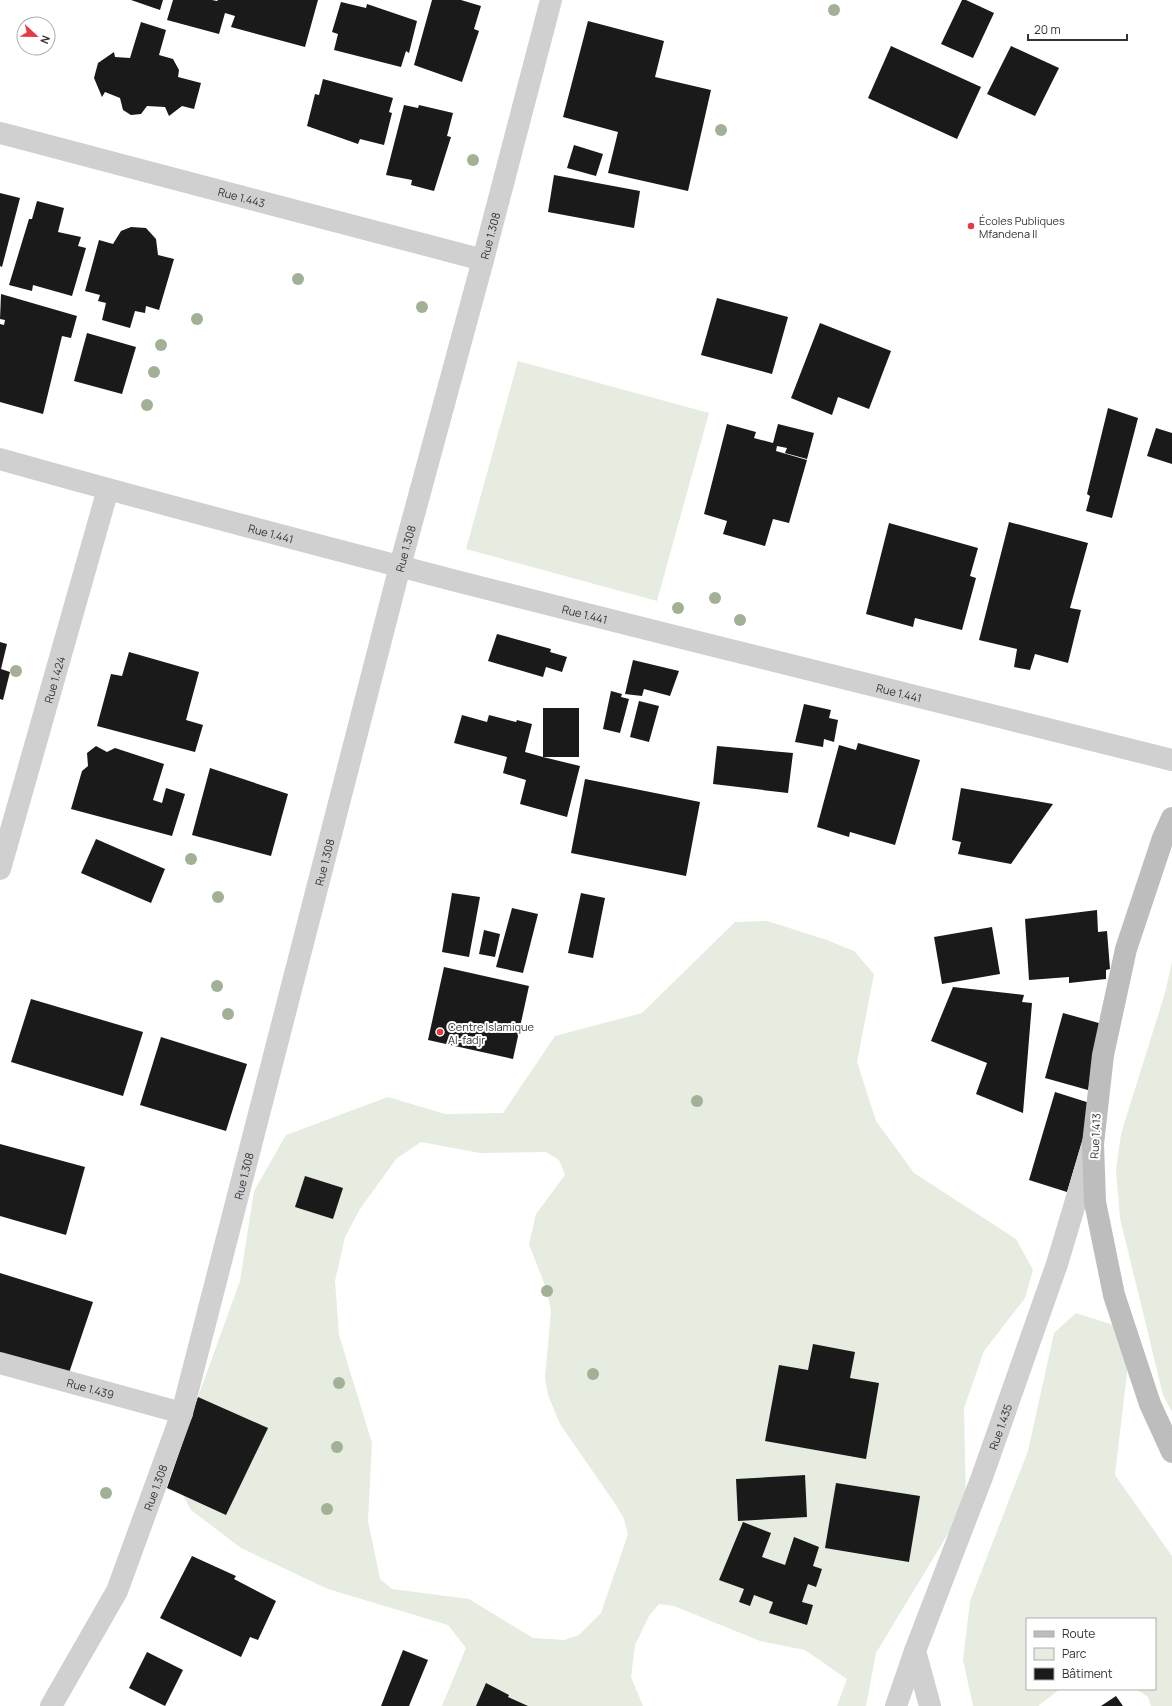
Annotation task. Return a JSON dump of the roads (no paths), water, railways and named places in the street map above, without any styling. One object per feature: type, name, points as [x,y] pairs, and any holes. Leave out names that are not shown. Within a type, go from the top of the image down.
[{"type":"street","name":"Rue 1.308","points":[[51,1706],[117,1591],[182,1414],[400,566],[483,260],[551,0]]},
{"type":"street","name":"Rue 1.443","points":[[0,133],[483,260]]},
{"type":"street","name":"Rue 1.441","points":[[0,459],[400,566],[1172,760]]},
{"type":"street","name":"Rue 1.424","points":[[0,869],[108,489]]},
{"type":"street","name":"Rue 1.413","points":[[1172,818],[1163,838],[1126,949],[1103,1055],[1093,1144],[1095,1202],[1114,1295],[1150,1404],[1172,1452]]},
{"type":"street","name":"Rue 1.435","points":[[896,1706],[982,1476],[1057,1264],[1093,1144]]},
{"type":"street","name":"Rue 1.439","points":[[0,1363],[182,1414]]},
{"type":"street","points":[[915,1652],[930,1706]]},
{"type":"place","name":"Écoles Publiques Mfandena II","points":[[971,226]]},
{"type":"place","name":"Centre Islamique Al-fadjr","points":[[440,1032]]}]
